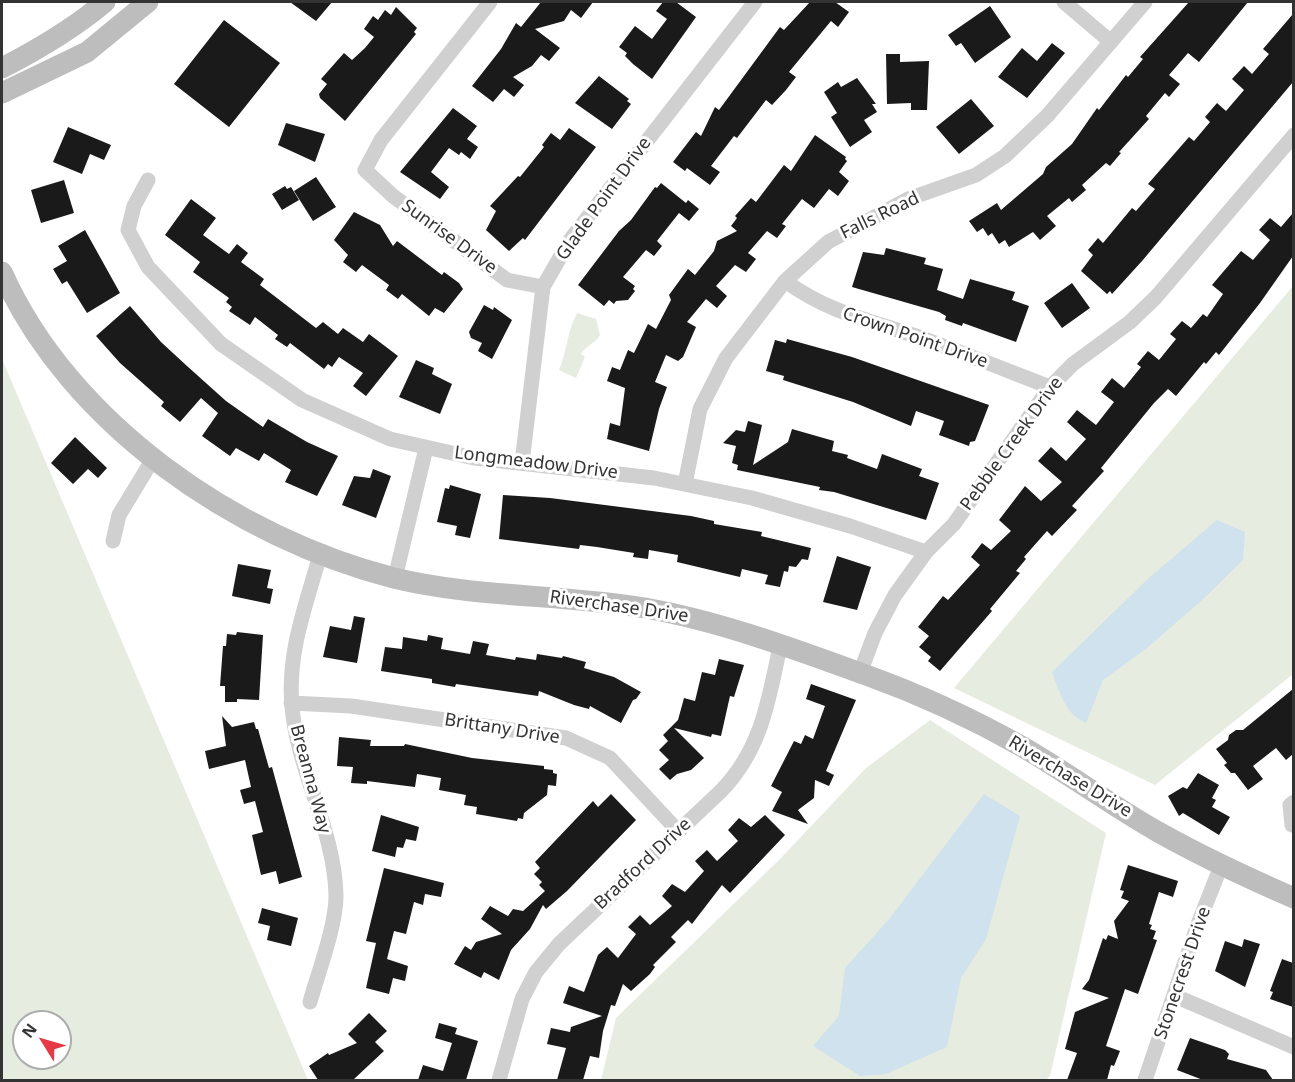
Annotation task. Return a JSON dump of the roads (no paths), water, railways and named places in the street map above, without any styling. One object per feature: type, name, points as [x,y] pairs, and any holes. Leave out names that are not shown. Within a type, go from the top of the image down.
[{"type":"street","points":[[2,68],[56,39],[105,2]]},
{"type":"street","points":[[2,93],[87,51],[148,2]]},
{"type":"street","name":"Sunrise Drive","points":[[490,2],[381,140],[365,170],[393,196],[507,280],[543,287]]},
{"type":"street","name":"Glade Point Drive","points":[[522,463],[543,287],[570,240],[755,2]]},
{"type":"street","points":[[1064,2],[1111,42]]},
{"type":"street","name":"Falls Road","points":[[684,484],[704,401],[726,358],[785,281],[828,242],[908,199],[976,175],[1005,156],[1047,117],[1145,2]]},
{"type":"street","name":"Pebble Creek Drive","points":[[860,673],[875,633],[895,595],[926,552],[954,524],[1050,387],[1073,364],[1130,322],[1156,297],[1293,135]]},
{"type":"street","name":"Longmeadow Drive","points":[[148,180],[134,206],[128,230],[148,267],[222,344],[302,400],[390,439],[426,448],[474,458],[632,475],[752,498],[850,526],[926,552]]},
{"type":"street","name":"Riverchase Drive","points":[[2,272],[40,341],[90,401],[153,459],[229,511],[321,555],[395,578],[471,591],[556,597],[643,608],[710,622],[860,673],[923,696],[1020,745],[1156,831],[1221,866],[1293,898]]},
{"type":"street","name":"Crown Point Drive","points":[[785,281],[811,300],[836,311],[917,337],[1050,387]]},
{"type":"street","points":[[395,578],[426,448]]},
{"type":"street","points":[[113,541],[119,515],[153,459]]},
{"type":"street","name":"Breanna Way","points":[[310,1002],[326,948],[336,898],[324,825],[308,781],[294,729],[291,704],[293,646],[321,555]]},
{"type":"street","name":"Bradford Drive","points":[[499,1080],[522,999],[536,972],[558,944],[736,776],[749,755],[768,705],[780,646]]},
{"type":"street","name":"Brittany Drive","points":[[291,704],[351,706],[567,738],[610,758],[678,831]]},
{"type":"street","points":[[1292,825],[1290,805],[1293,802]]},
{"type":"street","name":"Stonecrest Drive","points":[[1145,1080],[1221,866]]},
{"type":"street","points":[[1175,996],[1293,1047]]},
{"type":"water","points":[[1217,520],[1245,532],[1243,560],[1147,648],[1103,680],[1086,723],[1079,719],[1064,702],[1052,672],[1150,577]]},
{"type":"water","points":[[984,794],[1020,816],[986,939],[961,978],[947,1047],[886,1074],[860,1076],[813,1046],[839,1016],[845,968],[890,918]]}]
